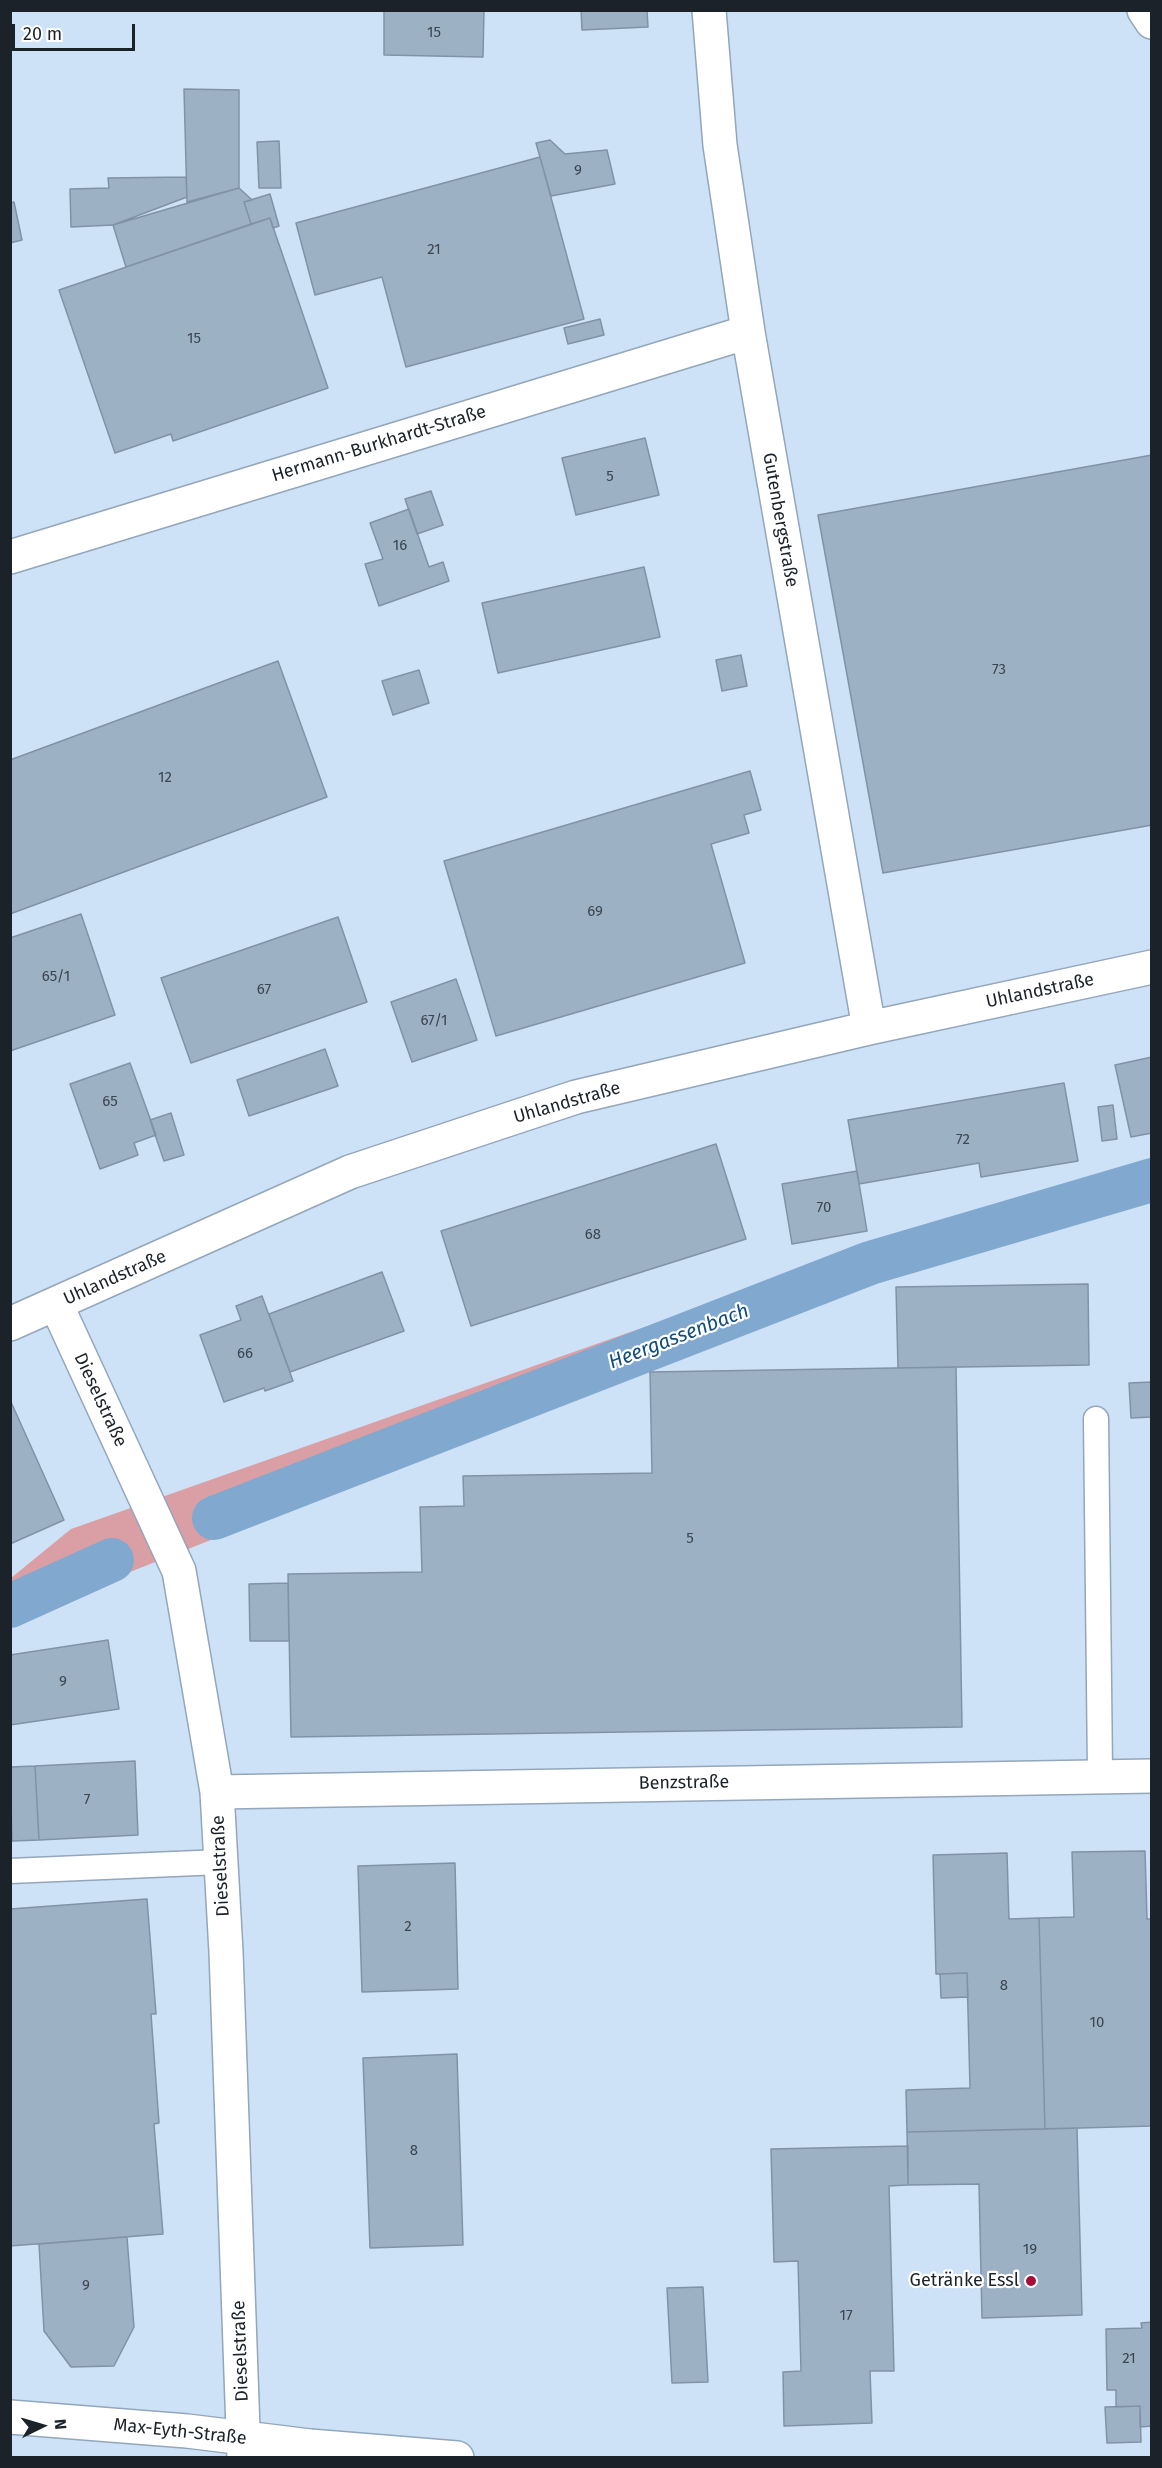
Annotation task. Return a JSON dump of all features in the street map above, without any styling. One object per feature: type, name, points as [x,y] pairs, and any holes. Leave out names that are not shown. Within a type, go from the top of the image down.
[{"type":"street","name":"Gutenbergstraße","points":[[709,10],[720,145],[748,332],[869,1028]]},
{"type":"street","points":[[1144,10],[1152,22]]},
{"type":"street","name":"Hermann-Burkhardt-Straße","points":[[10,557],[748,332]]},
{"type":"street","name":"Uhlandstraße","points":[[10,1324],[350,1172],[576,1097],[869,1028],[1152,967]]},
{"type":"street","name":"Dieselstraße","points":[[56,1304],[179,1571],[217,1792],[244,2448]]},
{"type":"street","name":"Benzstraße","points":[[217,1792],[1152,1776]]},
{"type":"street","name":"Max-Eyth-Straße","points":[[10,2417],[187,2431],[244,2448],[310,2446],[457,2457]]},
{"type":"lane","points":[[1096,1419],[1102,1777]]},
{"type":"lane","points":[[10,1871],[221,1862]]},
{"type":"shaded area","points":[[1151,1159],[1151,1199],[889,1272],[11,1619],[11,1578],[71,1529],[920,1230]]},
{"type":"building","points":[[384,10],[484,10],[483,57],[384,55]]},
{"type":"building","points":[[581,10],[647,10],[648,27],[582,30]]},
{"type":"building","points":[[184,89],[239,90],[239,188],[187,202]]},
{"type":"building","points":[[550,140],[565,154],[607,150],[615,184],[551,196],[536,143]]},
{"type":"building","points":[[279,141],[281,188],[259,188],[257,142]]},
{"type":"building","points":[[540,157],[584,319],[406,367],[382,277],[315,295],[296,223]]},
{"type":"building","points":[[186,177],[187,197],[113,225],[71,227],[70,189],[109,188],[108,178]]},
{"type":"building","points":[[239,188],[252,200],[244,202],[251,224],[126,267],[113,225]]},
{"type":"building","points":[[270,194],[279,226],[273,228],[270,218],[251,224],[244,202]]},
{"type":"building","points":[[14,202],[22,240],[10,243],[10,203]]},
{"type":"building","points":[[270,218],[328,388],[173,441],[171,434],[115,453],[59,290]]},
{"type":"building","points":[[600,319],[604,335],[568,344],[564,328]]},
{"type":"building","points":[[645,438],[659,495],[576,515],[562,458]]},
{"type":"building","points":[[1152,455],[1152,825],[883,873],[818,515]]},
{"type":"building","points":[[431,491],[443,525],[417,534],[405,499]]},
{"type":"building","points":[[409,509],[429,567],[443,562],[449,581],[379,606],[365,564],[383,559],[370,523]]},
{"type":"building","points":[[644,567],[660,637],[498,673],[482,603]]},
{"type":"building","points":[[741,655],[747,686],[722,691],[716,660]]},
{"type":"building","points":[[278,661],[327,797],[10,914],[10,760]]},
{"type":"building","points":[[419,670],[429,703],[393,715],[382,681]]},
{"type":"building","points":[[750,771],[761,810],[744,815],[749,833],[711,844],[745,963],[496,1036],[444,861]]},
{"type":"building","points":[[81,914],[115,1015],[10,1051],[10,938]]},
{"type":"building","points":[[338,917],[367,1002],[191,1063],[161,978]]},
{"type":"building","points":[[456,979],[477,1040],[412,1062],[391,1002]]},
{"type":"building","points":[[325,1049],[338,1086],[249,1116],[237,1080]]},
{"type":"building","points":[[1152,1057],[1152,1133],[1131,1137],[1115,1065]]},
{"type":"building","points":[[130,1063],[156,1135],[134,1143],[138,1155],[100,1169],[70,1084]]},
{"type":"building","points":[[1064,1083],[1078,1161],[981,1177],[979,1163],[859,1184],[848,1120]]},
{"type":"building","points":[[1113,1105],[1117,1139],[1102,1141],[1098,1107]]},
{"type":"building","points":[[171,1113],[184,1155],[164,1161],[150,1120]]},
{"type":"building","points":[[716,1144],[746,1239],[471,1326],[441,1231]]},
{"type":"building","points":[[857,1171],[867,1231],[792,1244],[782,1184]]},
{"type":"building","points":[[382,1272],[404,1331],[290,1372],[269,1314]]},
{"type":"building","points":[[1088,1284],[1089,1365],[898,1368],[896,1287]]},
{"type":"building","points":[[262,1296],[293,1381],[224,1402],[200,1335],[241,1320],[236,1306]]},
{"type":"building","points":[[956,1367],[962,1727],[291,1737],[288,1574],[422,1572],[420,1507],[464,1506],[463,1476],[652,1473],[650,1372]]},
{"type":"building","points":[[1152,1382],[1152,1417],[1131,1418],[1129,1383]]},
{"type":"building","points":[[10,1403],[64,1520],[10,1544]]},
{"type":"building","points":[[288,1583],[289,1641],[250,1641],[249,1584]]},
{"type":"building","points":[[108,1640],[119,1709],[10,1725],[10,1655]]},
{"type":"building","points":[[135,1761],[138,1835],[39,1840],[35,1766]]},
{"type":"building","points":[[35,1766],[39,1840],[12,1841],[10,1767]]},
{"type":"building","points":[[1145,1851],[1147,1919],[1152,1919],[1152,2126],[1045,2129],[1039,1918],[1074,1917],[1072,1852]]},
{"type":"building","points":[[1007,1853],[1009,1919],[1039,1918],[1045,2129],[907,2132],[906,2090],[970,2088],[967,1973],[936,1974],[933,1855]]},
{"type":"building","points":[[455,1863],[458,1989],[362,1992],[358,1866]]},
{"type":"building","points":[[147,1899],[156,2014],[151,2014],[159,2123],[154,2124],[163,2234],[10,2246],[10,1909]]},
{"type":"building","points":[[967,1973],[968,1997],[941,1998],[940,1974]]},
{"type":"building","points":[[457,2054],[463,2245],[370,2248],[363,2058]]},
{"type":"building","points":[[1077,2128],[1082,2315],[982,2318],[979,2184],[908,2185],[907,2132]]},
{"type":"building","points":[[908,2146],[908,2185],[889,2186],[894,2371],[870,2371],[872,2423],[784,2426],[783,2372],[801,2371],[798,2261],[774,2262],[771,2149]]},
{"type":"building","points":[[127,2237],[134,2327],[114,2366],[71,2367],[44,2331],[39,2244]]},
{"type":"building","points":[[703,2287],[708,2382],[672,2383],[667,2288]]},
{"type":"building","points":[[1152,2322],[1152,2426],[1140,2427],[1140,2406],[1116,2407],[1116,2390],[1107,2390],[1106,2329],[1142,2328],[1141,2323]]},
{"type":"building","points":[[1140,2406],[1141,2442],[1107,2443],[1105,2407]]},
{"type":"waterway","name":"Heergassenbach","points":[[214,1518],[870,1263],[1152,1180]]},
{"type":"waterway","name":"Heergassenbach","points":[[10,1606],[112,1560]]},
{"type":"place","name":"Getränke Essl","points":[[1031,2281]]}]
